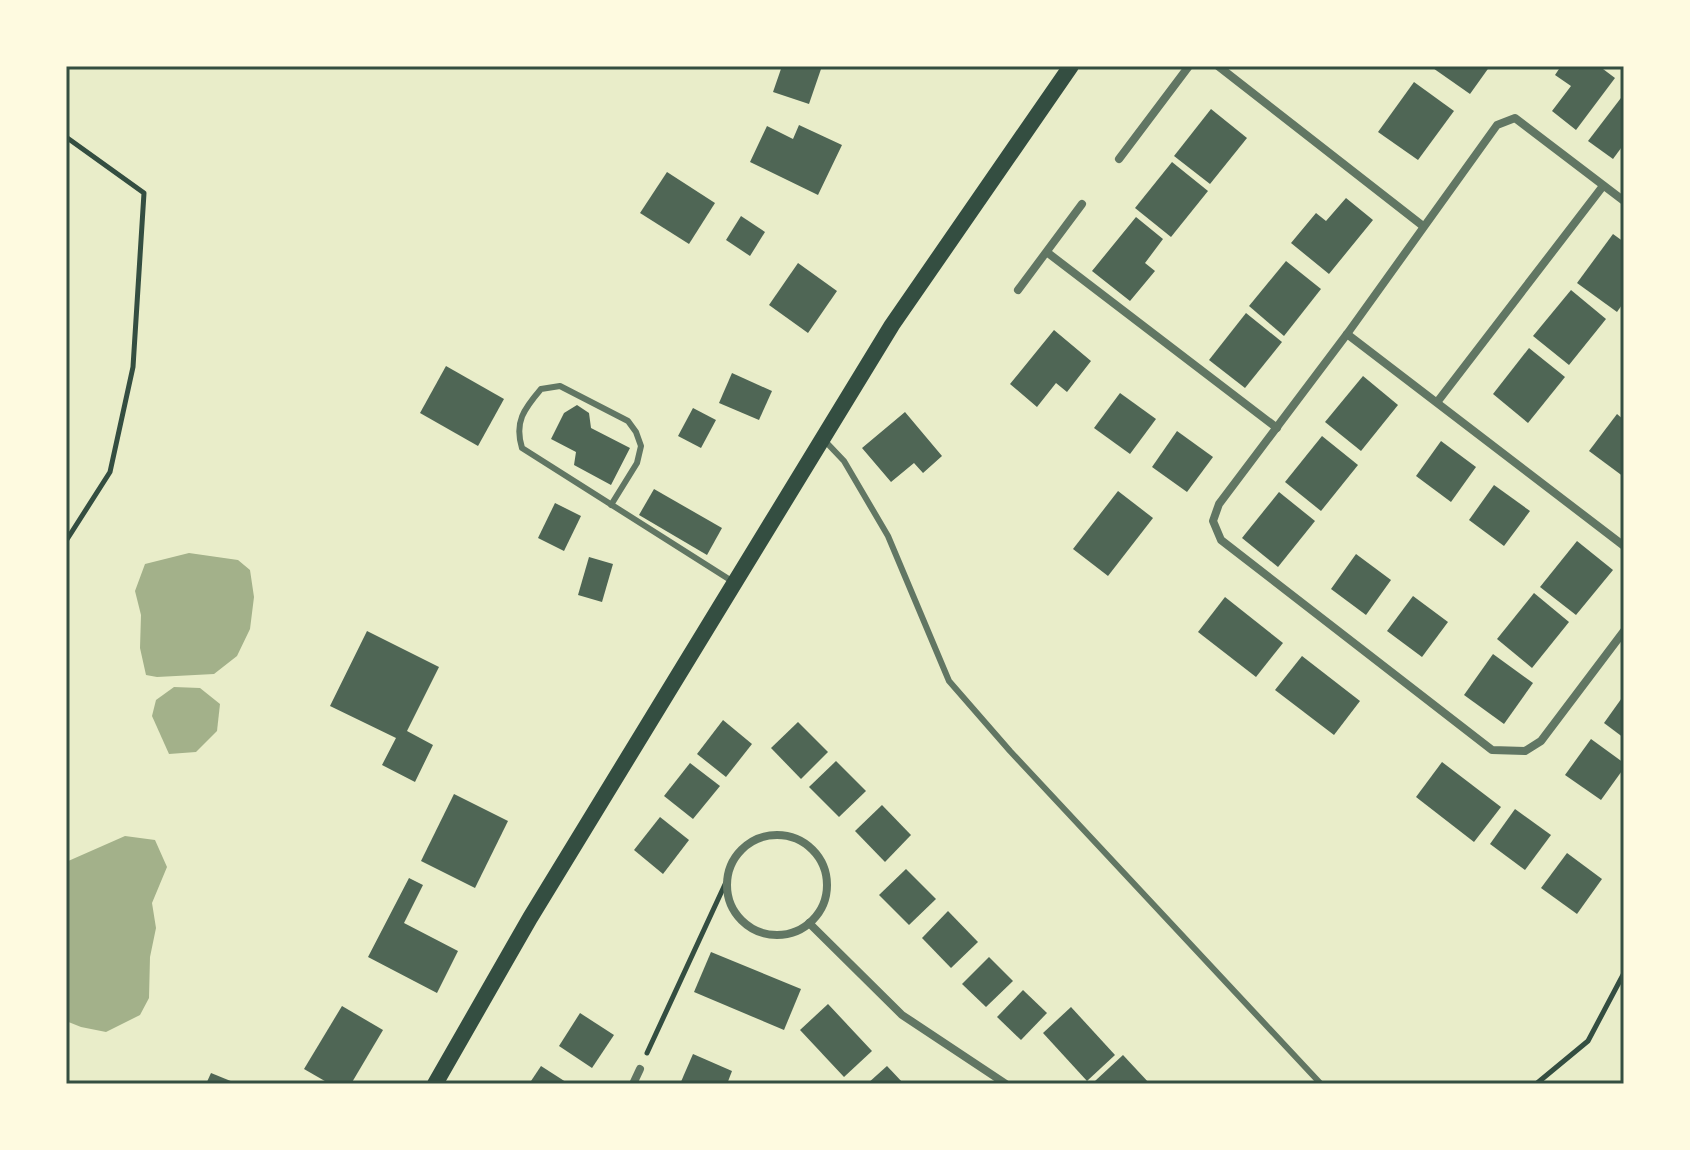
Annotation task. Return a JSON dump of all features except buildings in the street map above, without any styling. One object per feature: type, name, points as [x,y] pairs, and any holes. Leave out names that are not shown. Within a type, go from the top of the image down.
[{"type":"main road","points":[[435,1084],[530,918],[892,325],[1071,66]]},
{"type":"street","points":[[1119,159],[1189,66]]},
{"type":"street","points":[[1218,66],[1423,226]]},
{"type":"street","points":[[1624,201],[1515,118],[1497,125],[1347,334],[1219,504],[1213,521],[1221,540],[1492,750],[1507,753],[1525,751],[1541,741],[1624,631]]},
{"type":"street","points":[[1438,401],[1603,186]]},
{"type":"street","points":[[1018,290],[1082,204]]},
{"type":"street","points":[[1048,253],[1277,428]]},
{"type":"street","points":[[1347,334],[1624,546]]},
{"type":"street","points":[[779,835],[802,841],[814,851],[823,865],[827,880],[826,896],[820,911],[809,923],[795,931],[778,935],[762,932],[747,924],[735,912],[728,896],[727,880],[732,863],[742,849],[756,840],[779,835]]},
{"type":"street","points":[[809,923],[902,1015],[1006,1084]]},
{"type":"street","points":[[633,1084],[640,1069]]},
{"type":"lane","points":[[611,505],[637,463],[641,446],[636,432],[628,421],[560,386],[541,389],[527,406],[517,431],[522,448],[611,505],[735,583]]},
{"type":"lane","points":[[822,439],[844,461],[888,536],[949,681],[1010,751],[1321,1084]]},
{"type":"path","points":[[66,137],[144,193],[133,367],[110,472],[66,541]]},
{"type":"path","points":[[640,1069],[727,880]]},
{"type":"path","points":[[1536,1084],[1588,1041],[1624,973]]},
{"type":"shaded area","points":[[189,553],[238,560],[250,570],[254,597],[250,629],[237,656],[214,674],[146,675],[140,648],[141,615],[135,591],[145,564]]},
{"type":"shaded area","points":[[174,687],[200,688],[220,704],[217,731],[196,752],[169,754],[152,716],[156,700]]},
{"type":"shaded area","points":[[125,836],[155,840],[167,867],[152,903],[156,928],[150,957],[149,998],[140,1015],[106,1032],[66,1021],[66,862]]}]
